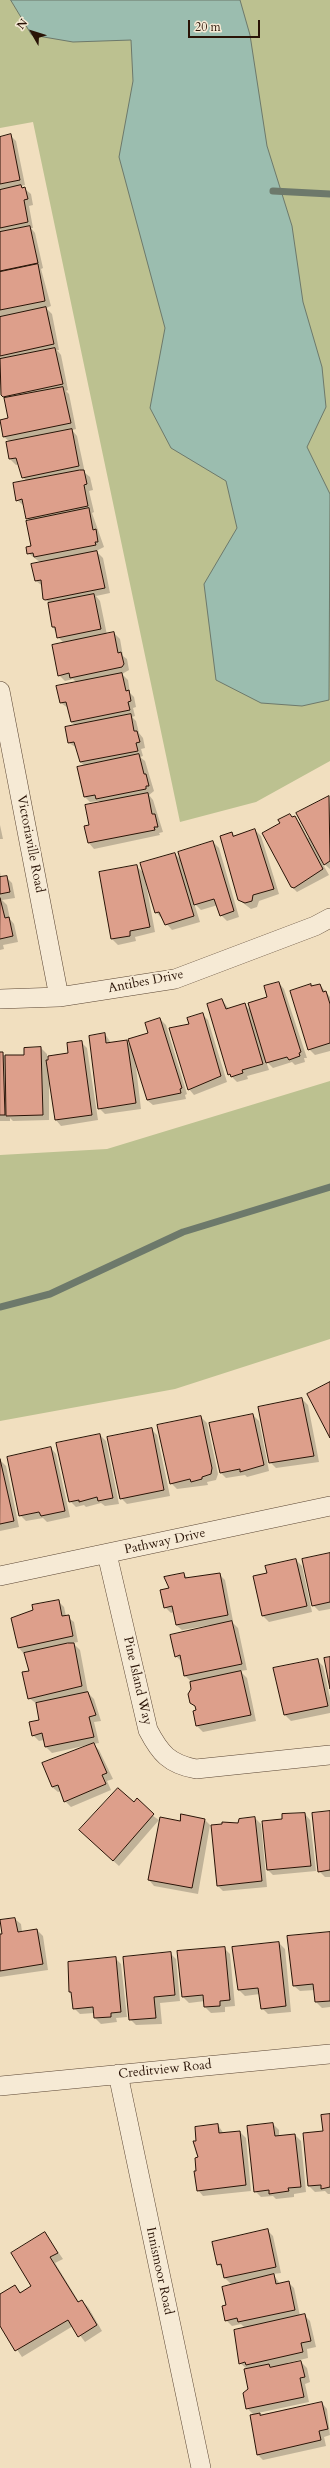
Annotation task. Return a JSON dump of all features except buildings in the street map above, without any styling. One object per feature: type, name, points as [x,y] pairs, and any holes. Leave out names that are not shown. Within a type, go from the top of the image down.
[{"type":"street","name":"Victoriaville Road","points":[[0,691],[59,997]]},
{"type":"street","name":"Antibes Drive","points":[[0,999],[59,997],[175,979],[315,926],[330,918]]},
{"type":"street","name":"Pathway Drive","points":[[0,1576],[330,1506]]},
{"type":"street","name":"Pine Island Way","points":[[107,1554],[148,1730],[156,1745],[167,1759],[185,1767],[196,1769],[330,1755]]},
{"type":"street","name":"Creditview Road","points":[[0,2086],[330,2054]]},
{"type":"street","name":"Innismoor Road","points":[[118,2074],[202,2468]]},
{"type":"green space","points":[[0,0],[330,0],[330,761],[256,802],[180,822],[33,122],[0,128]]},
{"type":"green space","points":[[330,1081],[330,1339],[175,1389],[0,1421],[0,1155],[107,1149]]},
{"type":"shaded area","points":[[11,0],[240,0],[250,35],[267,146],[292,226],[303,302],[322,367],[326,407],[307,447],[330,494],[329,700],[302,706],[261,703],[216,680],[204,584],[237,528],[226,481],[171,448],[150,408],[165,328],[119,157],[133,81],[131,40],[73,42],[32,35]]},
{"type":"waterway","points":[[273,191],[330,194]]},
{"type":"waterway","points":[[0,1307],[50,1294],[183,1232],[330,1187]]}]
